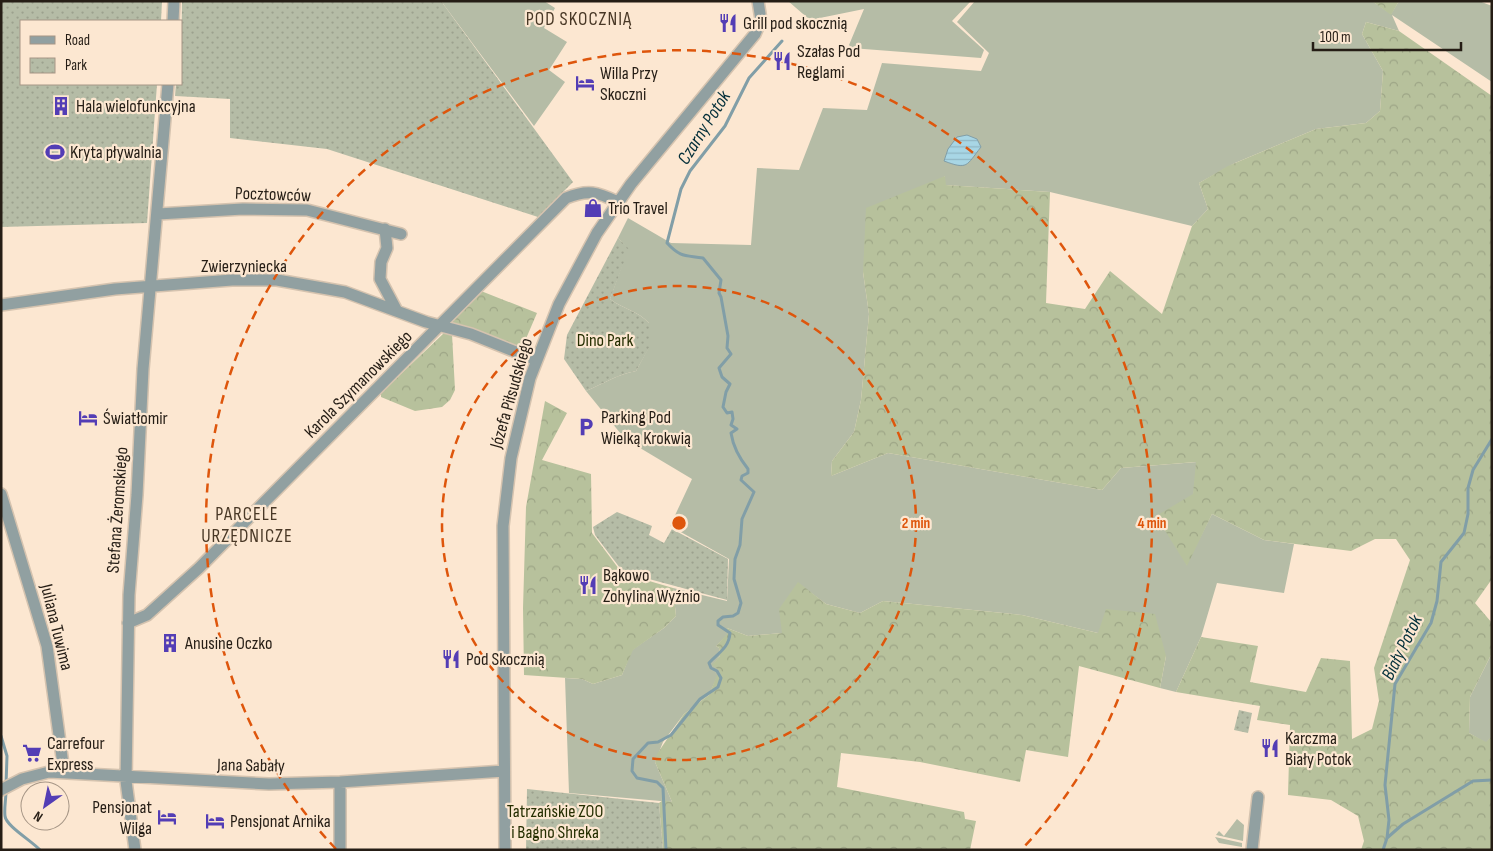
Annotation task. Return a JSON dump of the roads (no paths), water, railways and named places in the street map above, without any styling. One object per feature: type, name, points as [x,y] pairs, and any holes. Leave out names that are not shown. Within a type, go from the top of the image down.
[{"type":"street","points":[[173,20],[174,1]]},
{"type":"street","name":"Józefa Piłsudskiego","points":[[505,850],[502,586],[504,513],[515,439],[536,360],[571,279],[618,202],[755,34],[760,23],[761,14],[758,1]]},
{"type":"street","name":"Stefana Żeromskiego","points":[[136,850],[127,776],[128,623],[150,287],[158,214],[168,85]]},
{"type":"street","name":"Karola Szymanowskiego","points":[[128,623],[147,615],[199,568],[566,198],[581,192],[598,193],[618,202]]},
{"type":"street","name":"Pocztowców","points":[[158,214],[243,208],[307,210],[401,234]]},
{"type":"street","points":[[385,229],[387,248],[381,262],[380,279],[397,311]]},
{"type":"street","name":"Zwierzyniecka","points":[[1,305],[115,289],[232,280],[277,280],[345,292],[440,326],[471,334],[536,360]]},
{"type":"street","name":"Juliana Tuwima","points":[[1,494],[47,646],[64,772]]},
{"type":"street","name":"Jana Sabały","points":[[1,790],[36,774],[64,772],[269,784],[340,782],[504,771]]},
{"type":"street","points":[[340,782],[340,850]]},
{"type":"street","points":[[1252,850],[1258,797]]},
{"type":"water","points":[[967,135],[977,139],[981,147],[969,162],[962,166],[944,161],[948,149],[957,137]]},
{"type":"waterway","name":"Czarny Potok","points":[[666,850],[663,788],[657,782],[637,778],[632,771],[633,759],[648,743],[658,742],[671,735],[700,699],[718,687],[721,678],[717,671],[711,668],[709,663],[728,643],[730,633],[718,625],[718,621],[723,617],[733,616],[738,613],[741,603],[734,579],[735,559],[740,545],[742,519],[754,492],[741,480],[742,476],[748,473],[748,469],[737,452],[732,438],[731,433],[737,429],[731,425],[733,419],[732,412],[727,413],[723,407],[730,384],[722,377],[719,368],[731,354],[727,348],[728,336],[719,293],[721,280],[703,258],[680,254],[667,243],[681,189],[690,171],[725,126],[749,78],[782,41]]},
{"type":"waterway","name":"Biały Potok","points":[[1383,850],[1387,838],[1389,820],[1385,785],[1395,684],[1431,623],[1437,601],[1441,562],[1464,533],[1468,514],[1468,488],[1473,470],[1492,439]]},
{"type":"waterway","points":[[1,736],[7,756],[6,785]]},
{"type":"waterway","points":[[1387,838],[1403,824],[1473,781],[1492,780]]},
{"type":"waterway","points":[[6,791],[6,820],[40,850]]},
{"type":"place","name":"Grill pod skocznią","points":[[728,23]]},
{"type":"place","name":"Szałas Pod Reglami","points":[[782,61]]},
{"type":"place","name":"Willa Przy Skoczni","points":[[585,83]]},
{"type":"place","name":"Hala wielofunkcyjna","points":[[61,106]]},
{"type":"place","name":"Kryta pływalnia","points":[[55,152]]},
{"type":"place","name":"Trio Travel","points":[[593,208]]},
{"type":"place","name":"Światłomir","points":[[88,418]]},
{"type":"place","name":"Parking Pod Wielką Krokwią","points":[[586,427]]},
{"type":"place","name":"Bąkowo Zohylina Wyźnio","points":[[588,585]]},
{"type":"place","name":"Anusine Oczko","points":[[170,643]]},
{"type":"place","name":"Pod Skocznią","points":[[451,659]]},
{"type":"place","name":"Karczma Biały Potok","points":[[1270,748]]},
{"type":"place","name":"Carrefour Express","points":[[32,753]]},
{"type":"place","name":"Pensjonat Wilga","points":[[167,817]]},
{"type":"place","name":"Pensjonat Arnika","points":[[215,821]]},
{"type":"district","name":"POD SKOCZNIĄ","points":[[579,18]]},
{"type":"district","name":"PARCELE URZĘDNICZE","points":[[247,524]]},
{"type":"park label","name":"Dino Park","points":[[605,340]]},
{"type":"park label","name":"Tatrzańskie ZOO i Bagno Shreka","points":[[555,821]]}]
